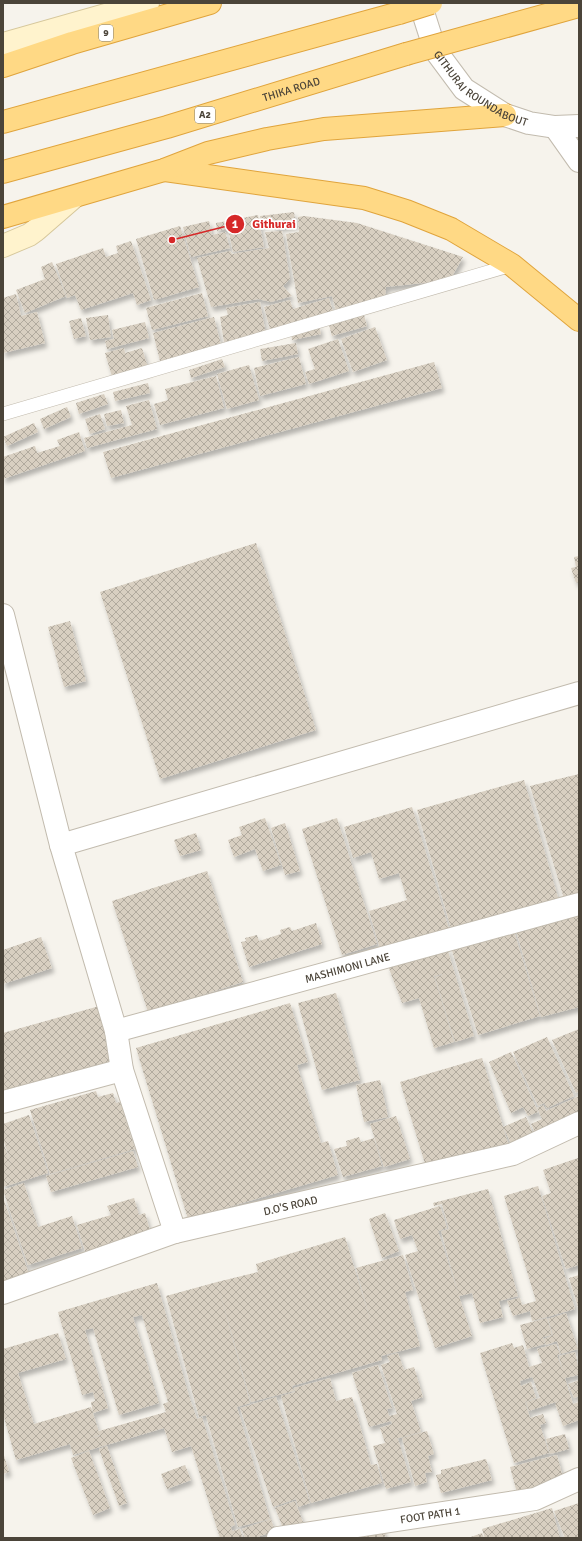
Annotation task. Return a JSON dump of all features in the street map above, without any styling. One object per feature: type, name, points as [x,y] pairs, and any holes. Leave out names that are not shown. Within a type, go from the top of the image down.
[{"type":"highway","name":"9","points":[[3,66],[210,3]]},
{"type":"highway","points":[[3,122],[431,3]]},
{"type":"highway","name":"THIKA ROAD","points":[[3,172],[167,127],[406,54],[579,6]]},
{"type":"highway","points":[[3,217],[164,170],[208,153],[267,139],[324,129],[505,115]]},
{"type":"highway","points":[[164,170],[364,198],[406,211],[451,229],[512,265],[579,320]]},
{"type":"main road","points":[[3,44],[148,3]]},
{"type":"main road","points":[[3,246],[29,235],[74,197]]},
{"type":"street","name":"GITHURAI ROUNDABOUT","points":[[420,3],[435,50],[464,89],[505,115],[529,123],[555,127],[579,126]]},
{"type":"street","points":[[555,127],[579,161]]},
{"type":"street","points":[[3,614],[61,845],[116,1031],[122,1070],[175,1232]]},
{"type":"street","points":[[61,845],[579,693]]},
{"type":"street","name":"MASHIMONI LANE","points":[[116,1031],[579,904]]},
{"type":"street","points":[[3,1102],[122,1070]]},
{"type":"street","name":"D.O'S ROAD","points":[[3,1293],[175,1232],[513,1154],[579,1123]]},
{"type":"street","name":"FOOT PATH 1","points":[[283,1537],[534,1499],[579,1479]]},
{"type":"lane","points":[[3,414],[512,265]]},
{"type":"building","points":[[294,212],[296,225],[274,228],[273,223],[261,225],[260,216]]},
{"type":"building","points":[[258,215],[264,247],[233,252],[228,228],[217,231],[216,223]]},
{"type":"building","points":[[304,216],[357,223],[463,257],[450,280],[386,287],[385,301],[337,314],[332,296],[298,303],[286,234],[299,232],[298,217]]},
{"type":"building","points":[[209,221],[212,235],[225,232],[230,248],[191,257],[183,227]]},
{"type":"building","points":[[180,226],[199,287],[154,300],[136,239]]},
{"type":"building","points":[[282,231],[290,279],[283,286],[292,296],[271,302],[258,299],[211,307],[197,258],[230,251],[232,254],[269,248],[265,232]]},
{"type":"building","points":[[131,241],[151,300],[137,305],[133,293],[81,310],[75,295],[67,298],[56,264],[103,248],[106,257],[118,253],[116,246]]},
{"type":"building","points":[[52,262],[66,296],[25,313],[16,290],[45,279],[41,267]]},
{"type":"building","points":[[202,293],[208,316],[152,330],[146,308]]},
{"type":"building","points":[[16,294],[21,316],[37,312],[45,343],[3,353],[3,298]]},
{"type":"building","points":[[329,298],[334,315],[271,333],[264,307],[290,300],[293,309]]},
{"type":"building","points":[[260,302],[266,335],[224,342],[220,317],[228,315],[226,308]]},
{"type":"building","points":[[108,315],[111,337],[90,340],[86,318]]},
{"type":"building","points":[[364,315],[367,326],[332,336],[329,325]]},
{"type":"building","points":[[214,317],[221,345],[160,361],[153,333]]},
{"type":"building","points":[[81,318],[86,336],[74,339],[69,321]]},
{"type":"building","points":[[145,322],[149,338],[107,349],[105,341],[114,339],[112,330]]},
{"type":"building","points":[[319,325],[321,334],[292,340],[291,331]]},
{"type":"building","points":[[375,327],[387,360],[353,372],[341,339]]},
{"type":"building","points":[[338,339],[349,371],[309,384],[305,372],[315,369],[308,349]]},
{"type":"building","points":[[296,343],[298,354],[262,361],[260,349]]},
{"type":"building","points":[[124,348],[125,353],[142,348],[149,371],[113,380],[105,353]]},
{"type":"building","points":[[299,357],[306,384],[260,396],[254,368]]},
{"type":"building","points":[[222,359],[225,367],[191,378],[189,370]]},
{"type":"building","points":[[434,362],[442,388],[111,478],[103,452]]},
{"type":"building","points":[[249,365],[259,400],[227,409],[217,374]]},
{"type":"building","points":[[216,376],[224,408],[160,425],[154,404],[168,400],[165,389]]},
{"type":"building","points":[[148,383],[150,393],[115,401],[113,392]]},
{"type":"building","points":[[104,394],[108,404],[79,414],[76,403]]},
{"type":"building","points":[[149,400],[157,429],[87,448],[84,438],[132,425],[126,406]]},
{"type":"building","points":[[67,407],[71,417],[44,429],[40,419]]},
{"type":"building","points":[[121,410],[124,423],[107,426],[104,414]]},
{"type":"building","points":[[100,414],[105,429],[90,434],[85,419]]},
{"type":"building","points":[[34,423],[38,432],[7,446],[3,437]]},
{"type":"building","points":[[79,432],[85,451],[3,479],[3,457],[35,446],[37,453],[60,446],[57,440]]},
{"type":"building","points":[[256,543],[316,730],[160,779],[100,592]]},
{"type":"building","points":[[579,556],[579,582],[576,583],[571,568],[576,567],[574,557]]},
{"type":"building","points":[[70,621],[86,681],[64,687],[48,627]]},
{"type":"building","points":[[579,774],[579,899],[565,902],[530,786]]},
{"type":"building","points":[[524,780],[559,901],[452,932],[417,810]]},
{"type":"building","points":[[412,807],[449,929],[380,949],[369,911],[407,900],[399,873],[379,879],[371,852],[353,858],[344,827]]},
{"type":"building","points":[[265,818],[281,865],[263,871],[255,849],[234,857],[228,840],[242,835],[239,827]]},
{"type":"building","points":[[337,818],[377,944],[342,955],[302,829]]},
{"type":"building","points":[[285,823],[300,871],[285,875],[271,828]]},
{"type":"building","points":[[196,833],[201,850],[180,856],[174,840]]},
{"type":"building","points":[[207,871],[243,982],[148,1012],[112,901]]},
{"type":"building","points":[[579,910],[579,1007],[541,1017],[515,927]]},
{"type":"building","points":[[316,923],[322,944],[249,967],[241,942],[246,941],[245,938],[257,935],[259,941],[281,934],[280,930],[290,927],[292,931]]},
{"type":"building","points":[[512,925],[540,1016],[478,1035],[450,944]]},
{"type":"building","points":[[41,937],[52,968],[3,984],[3,950]]},
{"type":"building","points":[[447,948],[474,1036],[455,1042],[435,977],[442,974],[434,976],[454,1042],[434,1048],[419,998],[402,1003],[388,966]]},
{"type":"building","points":[[336,993],[360,1080],[322,1090],[298,1003]]},
{"type":"building","points":[[290,1003],[308,1062],[297,1065],[321,1143],[328,1141],[338,1175],[188,1219],[136,1048]]},
{"type":"building","points":[[103,1005],[118,1055],[103,1069],[10,1095],[3,1090],[3,1033]]},
{"type":"building","points":[[579,1029],[579,1091],[576,1093],[552,1040]]},
{"type":"building","points":[[547,1037],[574,1096],[547,1108],[544,1103],[538,1106],[513,1052]]},
{"type":"building","points":[[511,1052],[538,1112],[528,1116],[523,1107],[511,1113],[489,1062]]},
{"type":"building","points":[[482,1058],[508,1143],[426,1167],[400,1082]]},
{"type":"building","points":[[380,1080],[388,1117],[364,1122],[356,1085]]},
{"type":"building","points":[[96,1091],[98,1097],[113,1093],[116,1103],[120,1102],[135,1149],[50,1174],[30,1110]]},
{"type":"building","points":[[579,1096],[579,1115],[536,1135],[531,1124],[542,1119],[537,1108],[543,1105],[546,1111]]},
{"type":"building","points":[[29,1115],[48,1173],[3,1187],[3,1142],[12,1166],[3,1139],[3,1124]]},
{"type":"building","points":[[396,1116],[410,1159],[384,1167],[370,1124]]},
{"type":"building","points":[[526,1117],[536,1140],[512,1145],[503,1127]]},
{"type":"building","points":[[359,1137],[361,1142],[374,1138],[382,1166],[343,1177],[334,1149],[347,1146],[346,1141]]},
{"type":"building","points":[[133,1151],[138,1167],[51,1192],[46,1176]]},
{"type":"building","points":[[578,1158],[579,1265],[566,1269],[542,1196],[551,1193],[543,1170]]},
{"type":"building","points":[[24,1183],[38,1227],[72,1216],[82,1248],[28,1265],[3,1190]]},
{"type":"building","points":[[538,1186],[575,1309],[532,1321],[530,1311],[513,1316],[507,1301],[520,1298],[522,1305],[536,1301],[504,1196]]},
{"type":"building","points":[[488,1189],[518,1296],[499,1301],[503,1317],[480,1323],[472,1293],[459,1296],[441,1231],[449,1229],[442,1204],[434,1206],[433,1203]]},
{"type":"building","points":[[3,1197],[29,1274],[3,1283]]},
{"type":"building","points":[[134,1198],[139,1215],[145,1213],[151,1234],[86,1254],[77,1225],[111,1215],[107,1206]]},
{"type":"building","points":[[440,1206],[447,1228],[438,1231],[472,1336],[435,1348],[405,1255],[418,1251],[412,1235],[400,1239],[394,1220]]},
{"type":"building","points":[[385,1213],[399,1251],[382,1258],[369,1219]]},
{"type":"building","points":[[345,1237],[372,1326],[356,1268],[403,1255],[413,1290],[405,1292],[420,1346],[381,1356],[382,1360],[292,1386],[294,1391],[251,1402],[217,1282],[258,1272],[256,1264]]},
{"type":"building","points":[[579,1275],[579,1310],[569,1278]]},
{"type":"building","points":[[217,1282],[250,1403],[237,1407],[270,1519],[238,1527],[206,1416],[211,1414],[199,1417],[166,1296]]},
{"type":"building","points":[[157,1283],[189,1396],[197,1419],[202,1417],[235,1525],[231,1527],[232,1531],[240,1529],[243,1538],[220,1538],[191,1446],[172,1452],[164,1428],[73,1455],[70,1444],[16,1460],[3,1414],[3,1349],[58,1333],[66,1359],[18,1373],[34,1424],[91,1407],[99,1433],[99,1431],[166,1412],[163,1404],[168,1402],[142,1315],[133,1317],[159,1403],[119,1415],[93,1328],[85,1330],[108,1408],[93,1413],[91,1402],[95,1401],[93,1392],[82,1395],[58,1312]]},
{"type":"building","points":[[566,1313],[578,1349],[561,1354],[557,1341],[546,1345],[544,1339],[553,1335],[548,1319]]},
{"type":"building","points":[[547,1318],[552,1335],[543,1337],[545,1344],[527,1349],[520,1325]]},
{"type":"building","points":[[512,1343],[514,1348],[523,1345],[529,1367],[542,1363],[537,1349],[556,1344],[560,1354],[557,1355],[563,1371],[559,1356],[575,1352],[579,1370],[579,1375],[565,1378],[573,1404],[579,1402],[579,1420],[563,1426],[555,1403],[559,1401],[529,1411],[526,1402],[540,1398],[531,1373],[532,1377],[520,1381],[521,1386],[531,1382],[536,1398],[525,1402],[530,1418],[543,1414],[546,1423],[540,1425],[549,1453],[514,1463],[480,1353]]},
{"type":"building","points":[[398,1353],[404,1370],[414,1367],[423,1397],[411,1401],[421,1432],[392,1440],[398,1439],[411,1482],[386,1489],[373,1446],[385,1443],[380,1428],[392,1424],[391,1421],[369,1427],[352,1373],[378,1365],[392,1408],[387,1409],[389,1416],[397,1414],[381,1365],[390,1362],[387,1356]]},
{"type":"building","points":[[330,1378],[336,1401],[352,1397],[371,1465],[377,1464],[382,1483],[311,1503],[281,1396],[295,1392],[294,1388]]},
{"type":"building","points":[[579,1380],[579,1396],[574,1398],[568,1384]]},
{"type":"building","points":[[276,1397],[310,1503],[298,1507],[296,1499],[273,1507],[240,1408]]},
{"type":"building","points":[[427,1431],[434,1454],[428,1456],[432,1472],[425,1473],[427,1482],[415,1486],[402,1438]]},
{"type":"building","points":[[565,1434],[569,1449],[550,1454],[546,1439]]},
{"type":"building","points":[[107,1446],[127,1503],[119,1506],[99,1449]]},
{"type":"building","points":[[89,1451],[110,1508],[93,1515],[71,1458]]},
{"type":"building","points":[[3,1452],[9,1472],[3,1474]]},
{"type":"building","points":[[557,1455],[564,1481],[517,1493],[510,1467]]},
{"type":"building","points":[[486,1459],[492,1480],[441,1493],[436,1475],[441,1474],[441,1470]]},
{"type":"building","points":[[185,1465],[191,1480],[167,1489],[161,1474]]},
{"type":"building","points":[[295,1501],[303,1522],[283,1528],[275,1508]]},
{"type":"building","points":[[579,1503],[579,1538],[565,1538],[554,1511]]},
{"type":"building","points":[[552,1508],[560,1538],[485,1538],[482,1529]]},
{"type":"building","points":[[271,1519],[275,1531],[254,1538],[245,1538],[242,1529]]},
{"type":"building","points":[[380,1524],[386,1536],[380,1538],[348,1538]]},
{"type":"building","points":[[482,1533],[484,1538],[468,1538]]},
{"type":"place","name":"Githurai","points":[[172,240]]}]
